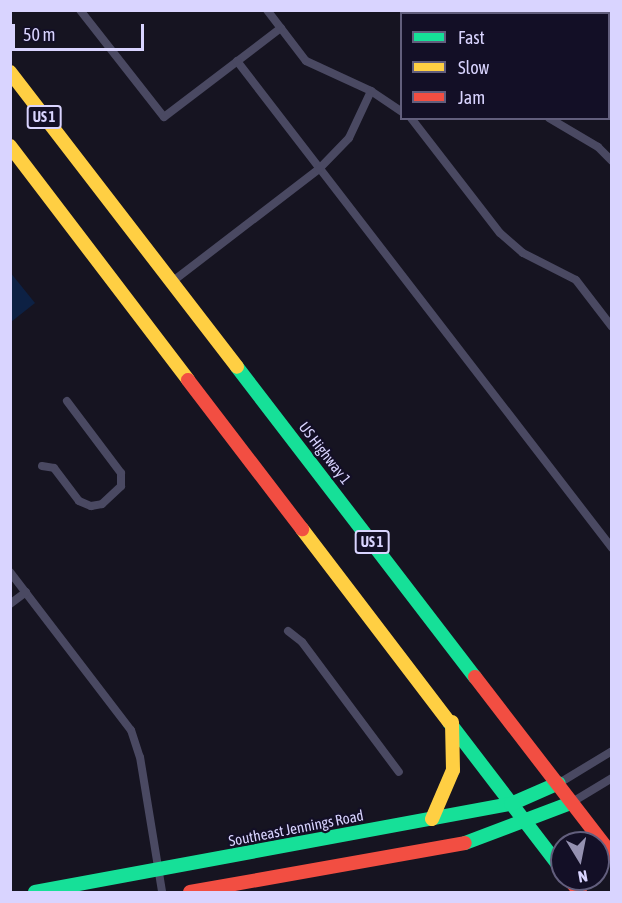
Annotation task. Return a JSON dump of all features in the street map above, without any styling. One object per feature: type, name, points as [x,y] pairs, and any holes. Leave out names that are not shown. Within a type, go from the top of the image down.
[{"type":"main road","name":"US Highway 1","points":[[10,72],[559,783],[571,803],[612,855]]},
{"type":"main road","points":[[10,146],[452,722],[550,854]]},
{"type":"main road","points":[[432,819],[453,770],[452,722]]},
{"type":"main road","name":"Southeast Jennings Road","points":[[35,892],[159,871],[511,804],[559,783]]},
{"type":"main road","points":[[190,892],[481,840],[571,803]]},
{"type":"lane","points":[[80,10],[164,117],[280,28]]},
{"type":"lane","points":[[267,10],[306,61],[371,91],[400,111]]},
{"type":"lane","points":[[237,61],[612,548]]},
{"type":"lane","points":[[172,282],[319,169],[349,138],[371,91]]},
{"type":"lane","points":[[413,120],[500,233],[523,253],[576,280],[612,327]]},
{"type":"lane","points":[[552,120],[598,147],[612,161]]},
{"type":"lane","points":[[42,466],[54,468],[79,501],[91,506],[102,504],[121,486],[121,473],[68,401]]},
{"type":"lane","points":[[10,572],[131,730],[140,757],[162,892]]},
{"type":"lane","points":[[10,604],[26,592]]},
{"type":"lane","points":[[288,631],[316,660],[399,772]]},
{"type":"lane","points":[[559,783],[612,751]]},
{"type":"lane","points":[[571,803],[612,778]]},
{"type":"water","points":[[10,272],[35,303],[11,322],[10,322]]},
{"type":"traffic: fast","points":[[237,367],[475,677]]},
{"type":"traffic: fast","points":[[449,722],[550,854]]},
{"type":"traffic: fast","points":[[35,892],[511,804],[559,783]]},
{"type":"traffic: fast","points":[[465,843],[571,803]]},
{"type":"traffic: slow","points":[[10,72],[237,367]]},
{"type":"traffic: slow","points":[[10,146],[188,380]]},
{"type":"traffic: slow","points":[[302,529],[449,722]]},
{"type":"traffic: slow","points":[[432,819],[453,770],[452,722]]},
{"type":"traffic: jam","points":[[188,380],[302,529]]},
{"type":"traffic: jam","points":[[475,677],[612,855]]},
{"type":"traffic: jam","points":[[190,892],[465,843]]}]
